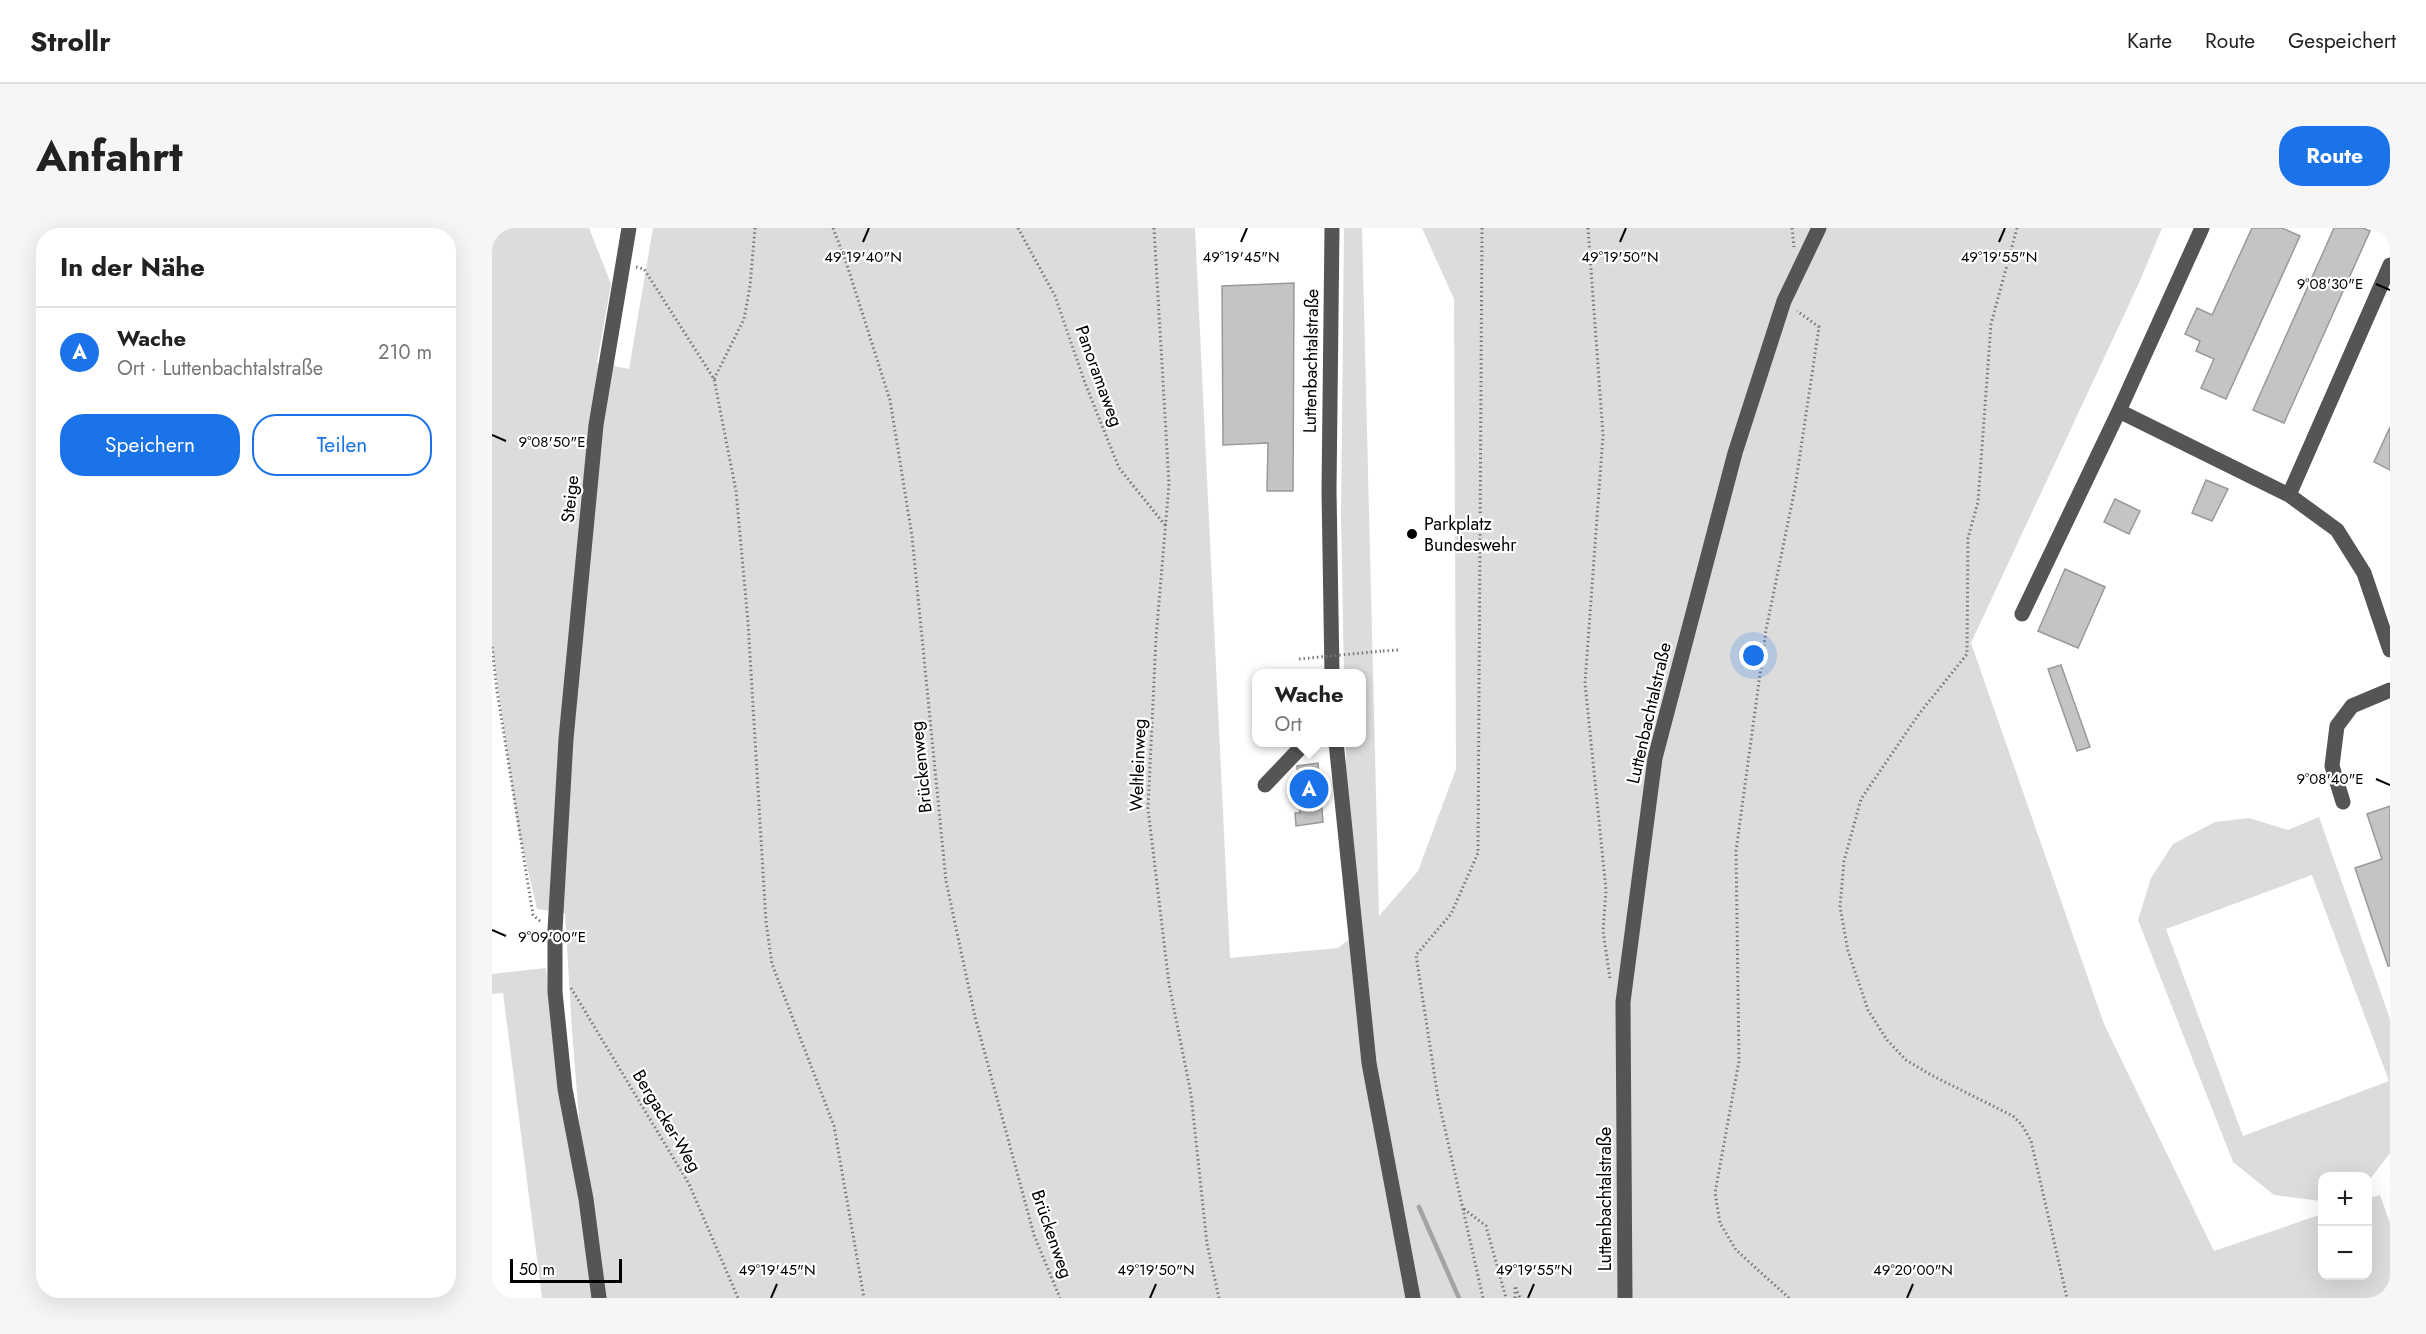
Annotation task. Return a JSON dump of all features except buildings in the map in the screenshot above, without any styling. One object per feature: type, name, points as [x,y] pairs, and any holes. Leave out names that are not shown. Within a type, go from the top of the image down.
[{"type":"street","name":"Steige","points":[[599,1298],[586,1199],[565,1089],[555,992],[555,930],[566,739],[596,425],[629,228]]},
{"type":"street","name":"Luttenbachtalstraße","points":[[1332,228],[1329,490],[1332,669]]},
{"type":"street","name":"Luttenbachtalstraße","points":[[1625,1298],[1623,1002],[1655,758],[1735,453],[1784,301],[1818,228]]},
{"type":"street","points":[[2022,614],[2119,411],[2202,228]]},
{"type":"street","points":[[2289,495],[2390,265]]},
{"type":"street","points":[[2119,411],[2289,495],[2337,530],[2364,573],[2390,650]]},
{"type":"street","points":[[2343,802],[2332,766],[2337,726],[2352,706],[2390,690]]},
{"type":"street","points":[[1265,785],[1301,747]]},
{"type":"street","points":[[1337,747],[1369,1063],[1413,1298]]},
{"type":"path","points":[[714,379],[744,319],[755,228]]},
{"type":"path","name":"Brückenweg","points":[[833,228],[890,400],[912,536],[946,881],[973,1006],[1034,1235],[1060,1298]]},
{"type":"path","name":"Panoramaweg","points":[[1018,228],[1055,296],[1085,383],[1119,468],[1166,527]]},
{"type":"path","name":"Weltleinweg","points":[[1154,228],[1169,484],[1156,638],[1148,809],[1169,984],[1191,1094],[1207,1244],[1219,1298]]},
{"type":"path","points":[[1482,228],[1478,853],[1451,914],[1416,956],[1438,1098],[1483,1298]]},
{"type":"path","points":[[1588,228],[1603,435],[1585,683],[1606,890],[1603,931],[1612,988],[1623,1002]]},
{"type":"path","points":[[2017,228],[1991,324],[1978,502],[1968,538],[1967,654],[1919,714],[1861,799],[1844,861],[1840,908],[1848,951],[1868,1010],[1887,1040],[1906,1060],[2013,1116],[2022,1125],[2031,1141],[2067,1298]]},
{"type":"path","points":[[644,269],[714,379],[737,503],[748,622],[766,922],[772,964],[834,1126],[864,1298]]},
{"type":"path","points":[[1784,301],[1819,327],[1796,488],[1766,630],[1736,851],[1739,1061],[1715,1193],[1720,1223],[1736,1250],[1790,1298]]},
{"type":"path","points":[[492,647],[533,915],[555,930]]},
{"type":"path","points":[[1299,659],[1399,650]]},
{"type":"path","name":"Bergacker-Weg","points":[[570,986],[689,1184],[738,1298]]},
{"type":"path","points":[[1463,1208],[1486,1227],[1506,1298]]},
{"type":"path","points":[[1515,1298],[1515,1286],[1520,1298]]},
{"type":"shaded area","points":[[492,228],[589,228],[611,284],[597,363],[629,369],[653,228],[1195,228],[1230,958],[1338,948],[1360,931],[1346,780],[1346,747],[1366,747],[1366,669],[1344,669],[1341,518],[1344,228],[1362,228],[1379,916],[1418,871],[1456,769],[1454,299],[1422,228],[2162,228],[2139,283],[1971,643],[2104,1024],[2214,1251],[2318,1215],[2318,1280],[2372,1280],[2372,1198],[2380,1195],[2390,1223],[2390,1298],[542,1298],[503,993],[492,994],[492,974],[546,968],[561,1097],[585,1193],[565,913],[537,909],[518,828],[492,647]]},
{"type":"shaded area","points":[[2319,817],[2390,1019],[2390,1153],[2372,1177],[2372,1172],[2318,1172],[2318,1201],[2274,1195],[2233,1162],[2138,920],[2151,878],[2173,844],[2215,822],[2249,818],[2288,830]],"holes":[[[2312,875],[2389,1081],[2243,1136],[2166,929]]]},
{"type":"waterway","points":[[1419,1207],[1459,1298]]},
{"type":"place","name":"Parkplatz Bundeswehr","points":[[1412,534]]},
{"type":"place","name":"Wache","points":[[1309,789]]}]
